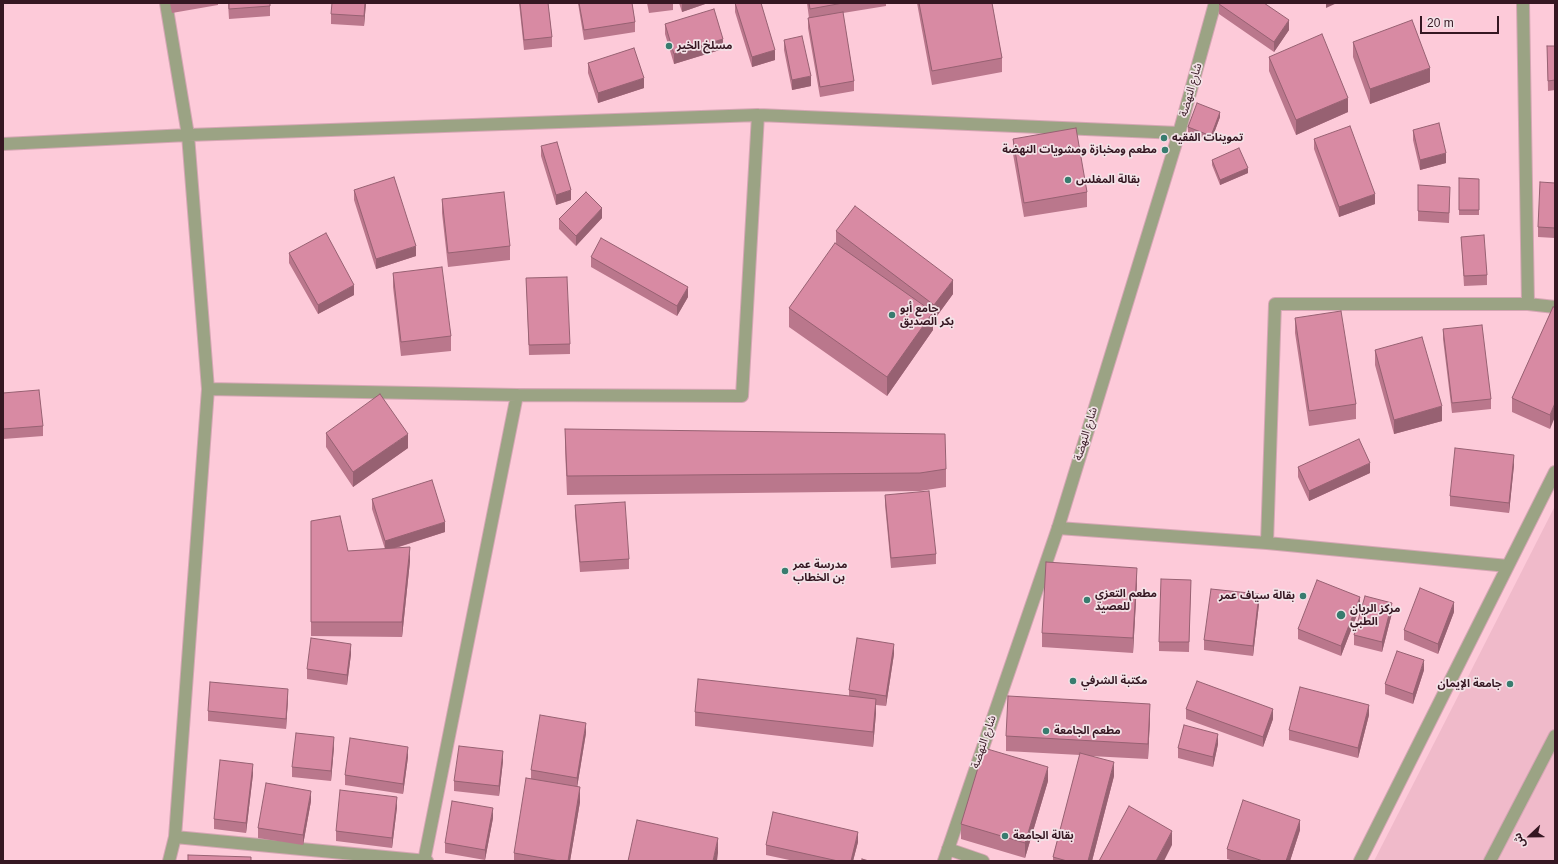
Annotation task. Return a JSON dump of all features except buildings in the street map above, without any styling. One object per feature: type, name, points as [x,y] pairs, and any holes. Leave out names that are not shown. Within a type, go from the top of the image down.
[{"type":"street","points":[[166,3],[188,135],[208,389],[175,836],[169,861]]},
{"type":"street","name":"شارع النهضة","points":[[946,855],[1058,528],[1179,134],[1215,3]]},
{"type":"street","points":[[1523,3],[1528,304]]},
{"type":"street","points":[[208,389],[516,395],[742,396],[758,115]]},
{"type":"street","points":[[3,144],[188,135],[758,115],[1179,134]]},
{"type":"street","points":[[1267,543],[1274,304],[1528,304],[1555,307]]},
{"type":"street","points":[[175,836],[425,861],[516,395]]},
{"type":"street","points":[[1360,861],[1555,472]]},
{"type":"street","points":[[1058,528],[1267,543],[1508,566]]},
{"type":"street","points":[[1490,861],[1555,736]]},
{"type":"street","points":[[946,855],[983,861]]},
{"type":"shaded area","name":"جامعة الإيمان","points":[[1555,506],[1555,861],[1374,861]]},
{"type":"place","name":"مسلخ الخير","points":[[669,46]]},
{"type":"place","name":"تموينات الفقيه","points":[[1164,138]]},
{"type":"place","name":"مطعم ومخبازة ومشويات النهضة","points":[[1165,150]]},
{"type":"place","name":"بقالة المغلس","points":[[1068,180]]},
{"type":"place","name":"جامع أبو بكر الصديق","points":[[892,315]]},
{"type":"place","name":"مدرسة عمر بن الخطاب","points":[[785,571]]},
{"type":"place","name":"بقالة سياف عمر","points":[[1303,596]]},
{"type":"place","name":"مطعم التعزي للعصيد","points":[[1087,600]]},
{"type":"place","name":"مركز الريان الطبي","points":[[1341,615]]},
{"type":"place","name":"مكتبة الشرفي","points":[[1073,681]]},
{"type":"place","name":"جامعة الإيمان","points":[[1510,684]]},
{"type":"place","name":"مطعم الجامعة","points":[[1046,731]]},
{"type":"place","name":"بقالة الجامعة","points":[[1005,836]]}]
